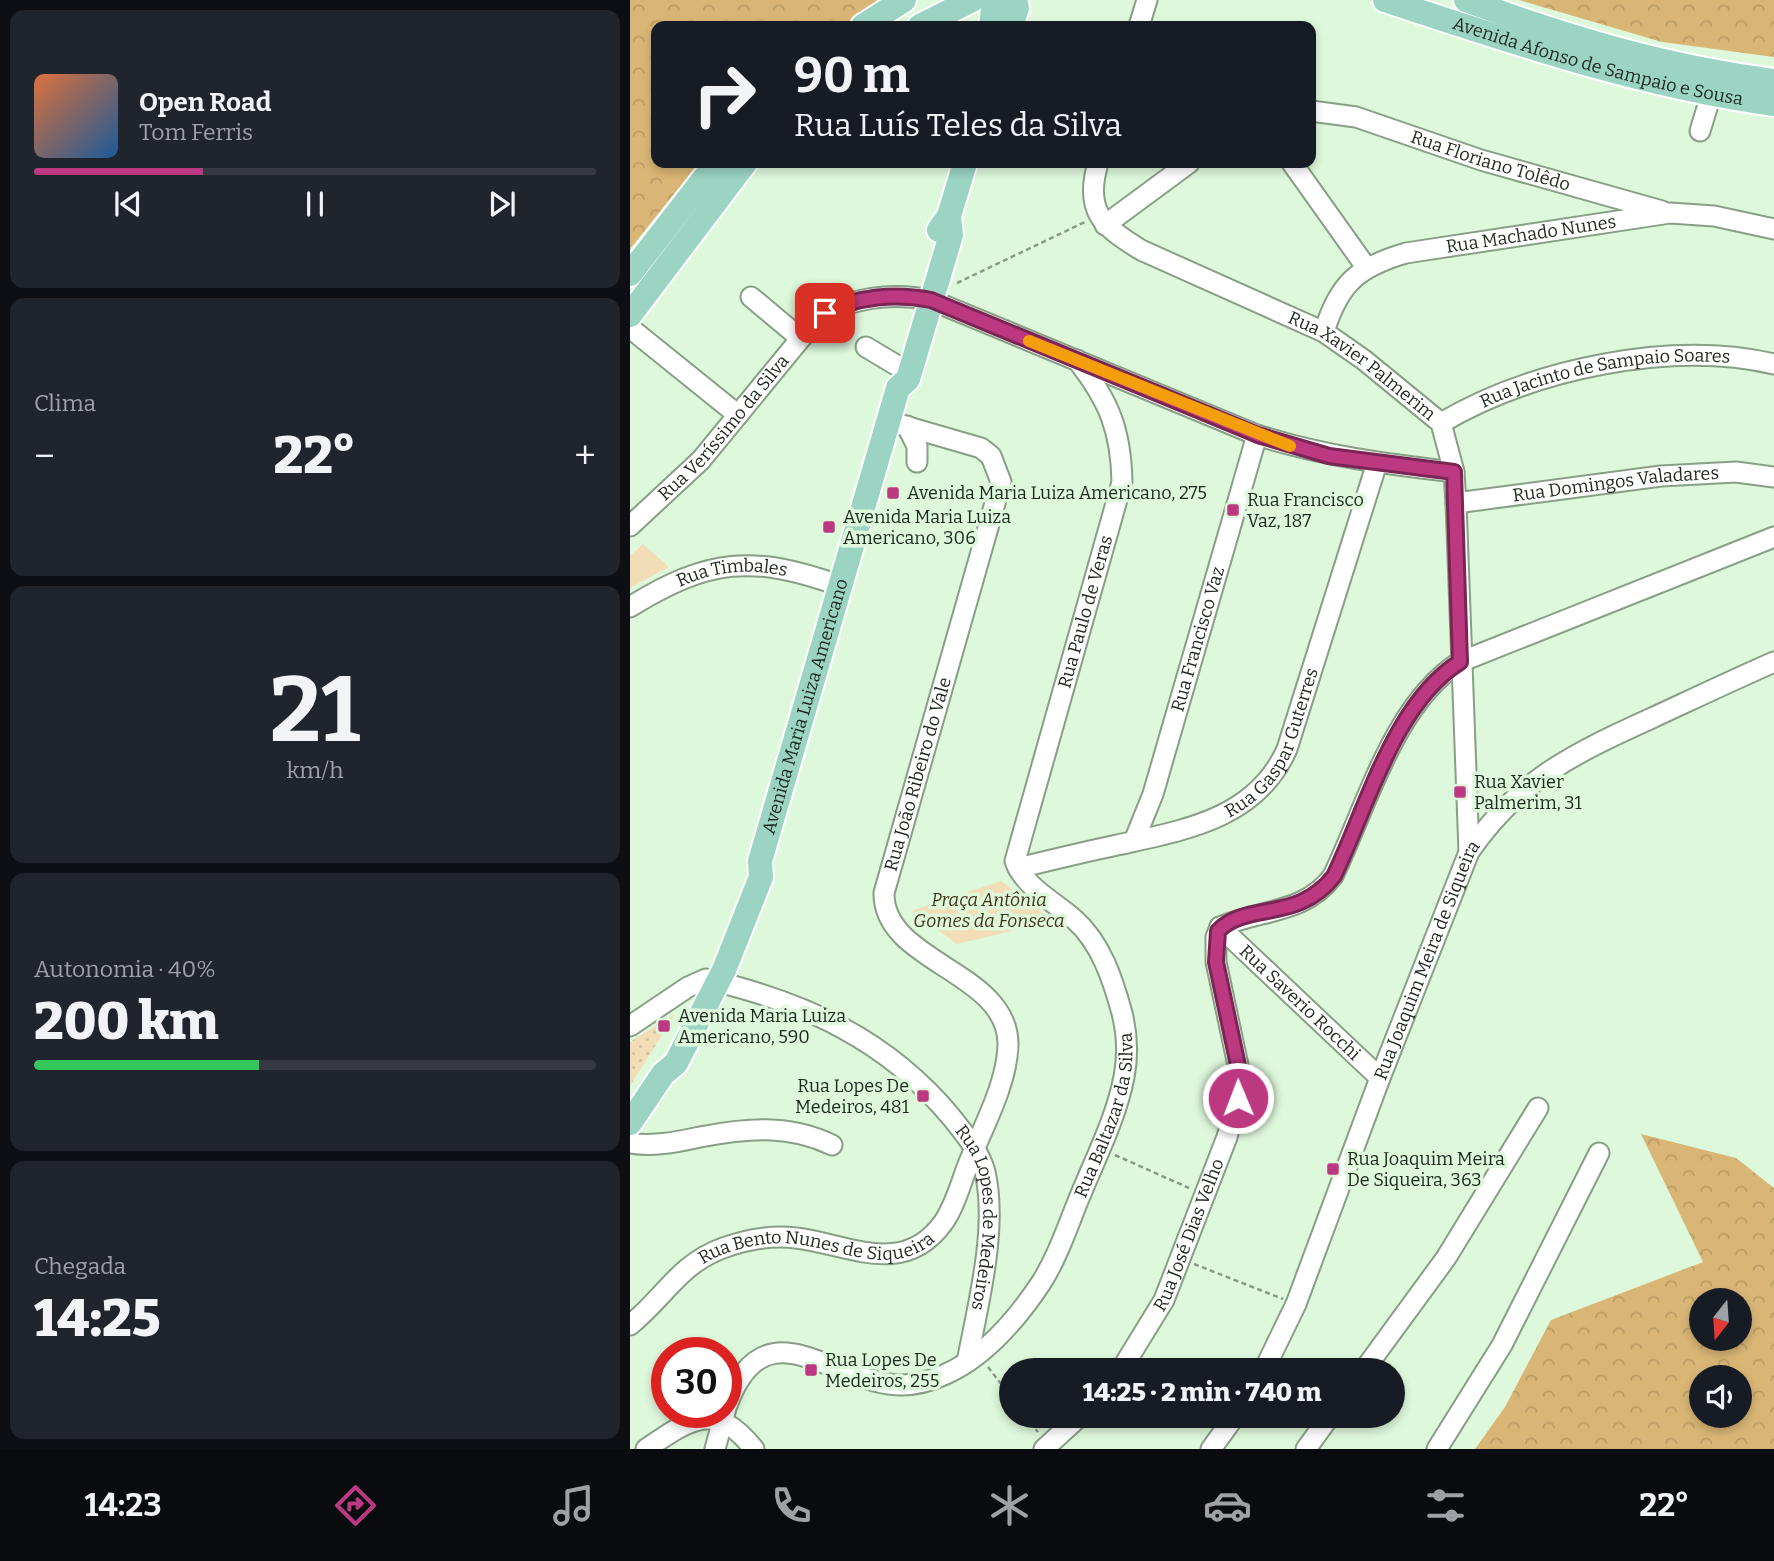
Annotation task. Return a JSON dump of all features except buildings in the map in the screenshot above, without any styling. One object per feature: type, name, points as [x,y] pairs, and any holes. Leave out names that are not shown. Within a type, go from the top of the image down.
[{"type":"main road","points":[[871,21],[904,0]]},
{"type":"main road","points":[[930,21],[972,0]]},
{"type":"main road","points":[[992,21],[994,0]]},
{"type":"main road","points":[[1013,21],[1017,8],[1015,0]]},
{"type":"main road","name":"Avenida Afonso de Sampaio e Sousa","points":[[1385,0],[1519,44],[1711,95],[1774,104]]},
{"type":"main road","name":"Avenida Afonso de Sampaio e Sousa","points":[[1466,0],[1562,36],[1661,62],[1774,81]]},
{"type":"main road","points":[[630,274],[712,168]]},
{"type":"main road","points":[[630,315],[741,168]]},
{"type":"main road","name":"Avenida Maria Luiza Americano","points":[[630,1123],[663,1074],[664,1056],[712,980],[750,873],[761,861],[838,585],[898,424],[897,377],[908,379],[951,235],[949,216],[963,168]]},
{"type":"street","points":[[1141,21],[1147,0]]},
{"type":"street","points":[[1700,131],[1711,95]]},
{"type":"street","name":"Rua Floriano Tolêdo","points":[[1316,112],[1356,117],[1481,160],[1670,213]]},
{"type":"street","points":[[1097,168],[1093,195],[1102,220],[1181,168]]},
{"type":"street","points":[[1296,168],[1366,267]]},
{"type":"street","name":"Rua Machado Nunes","points":[[1324,332],[1342,291],[1366,267],[1406,253],[1437,246],[1670,213],[1714,216],[1774,229]]},
{"type":"street","name":"Rua Xavier Palmerim","points":[[1102,220],[1141,250],[1324,332],[1364,360],[1441,423],[1454,472],[1469,852]]},
{"type":"street","name":"Rua Veríssimo da Silva","points":[[630,526],[701,460],[814,321],[838,307],[894,295],[931,301]]},
{"type":"street","points":[[751,297],[800,338]]},
{"type":"street","points":[[931,301],[1258,435],[1329,456],[1454,472]]},
{"type":"street","points":[[630,328],[738,415]]},
{"type":"street","points":[[866,347],[897,377]]},
{"type":"street","name":"Rua Jacinto de Sampaio Soares","points":[[1441,423],[1466,409],[1529,384],[1619,362],[1674,357],[1737,358],[1774,364]]},
{"type":"street","name":"Rua Paulo de Veras","points":[[1018,868],[1017,851],[1122,482],[1115,421],[1107,402],[1077,360]]},
{"type":"street","points":[[898,424],[917,446],[917,461]]},
{"type":"street","name":"Rua João Ribeiro do Vale","points":[[898,424],[981,448],[991,456],[1001,482],[884,893],[886,915],[892,925],[972,986],[1002,1017],[1008,1046],[1004,1070],[974,1149]]},
{"type":"street","name":"Rua Francisco Vaz","points":[[1134,841],[1153,794],[1258,435]]},
{"type":"street","name":"Rua Gaspar Guterres","points":[[1018,868],[1200,826],[1222,817],[1244,803],[1273,773],[1287,749],[1377,463]]},
{"type":"street","name":"Rua Domingos Valadares","points":[[1456,503],[1661,476],[1736,472],[1774,477]]},
{"type":"street","points":[[1220,927],[1302,903],[1322,891],[1334,876],[1413,708],[1441,674],[1460,662],[1774,537]]},
{"type":"street","name":"Rua Timbales","points":[[630,607],[694,576],[734,564],[776,567],[838,585]]},
{"type":"street","name":"Rua Joaquim Meira de Siqueira","points":[[1271,1358],[1296,1304],[1380,1078],[1469,852],[1501,809],[1566,758],[1774,662]]},
{"type":"street","name":"Rua Baltazar da Silva","points":[[972,1358],[1009,1325],[1043,1280],[1100,1148],[1124,1078],[1126,1054],[1122,1015],[1102,956],[1088,934],[1025,879],[1018,868]]},
{"type":"street","name":"Rua Saverio Rocchi","points":[[1220,927],[1380,1078]]},
{"type":"street","name":"Rua José Dias Velho","points":[[1128,1358],[1164,1300],[1205,1195],[1238,1098],[1239,1070],[1216,962],[1216,937],[1220,927]]},
{"type":"street","points":[[630,1027],[688,987],[712,980]]},
{"type":"street","name":"Rua Lopes de Medeiros","points":[[712,980],[839,1024],[862,1037],[901,1064],[933,1094],[974,1149],[985,1174],[989,1208],[972,1358]]},
{"type":"street","points":[[1373,1358],[1446,1258],[1538,1108]]},
{"type":"street","points":[[630,1143],[659,1144],[750,1128],[784,1129],[832,1145]]},
{"type":"street","name":"Rua Bento Nunes de Siqueira","points":[[630,1325],[679,1274],[723,1248],[771,1238],[816,1241],[866,1255],[899,1253],[915,1247],[943,1222],[974,1149]]},
{"type":"street","points":[[1437,1449],[1502,1345],[1599,1153]]},
{"type":"street","points":[[742,1378],[751,1366],[772,1353],[796,1353],[890,1384],[928,1381],[972,1358]]},
{"type":"street","points":[[646,1449],[681,1428]]},
{"type":"street","points":[[715,1449],[720,1428]]},
{"type":"street","points":[[736,1428],[754,1449]]},
{"type":"street","points":[[1046,1447],[1067,1428]]},
{"type":"street","points":[[1211,1449],[1226,1428]]},
{"type":"street","points":[[1306,1449],[1321,1428]]},
{"type":"path","points":[[931,301],[951,285],[1102,220]]},
{"type":"path","points":[[1100,1148],[1205,1195]]},
{"type":"path","points":[[1181,1259],[1296,1304]]},
{"type":"path","points":[[972,1358],[999,1385]]},
{"type":"path","points":[[1034,1428],[1046,1447]]},
{"type":"green space","points":[[630,0],[882,0],[850,21],[651,21],[651,168],[695,168],[630,249]]},
{"type":"green space","points":[[1519,0],[1774,0],[1774,57],[1662,42]]},
{"type":"green space","points":[[643,544],[669,567],[630,588],[630,556]]},
{"type":"green space","name":"Praça Antônia Gomes da Fonseca","points":[[1001,881],[1053,921],[957,944],[912,911],[934,903],[942,905],[944,900]]},
{"type":"green space","points":[[675,1014],[630,1086],[630,1042]]},
{"type":"green space","points":[[1641,1134],[1736,1158],[1774,1188],[1774,1449],[1475,1449],[1505,1407],[1551,1320],[1703,1262]]},
{"type":"slow traffic","points":[[1029,341],[1290,446]]},
{"type":"place","name":"Avenida Maria Luiza Americano, 275","points":[[893,493]]},
{"type":"place","name":"Rua Francisco Vaz, 187","points":[[1233,510]]},
{"type":"place","name":"Avenida Maria Luiza Americano, 306","points":[[829,527]]},
{"type":"place","name":"Rua Xavier Palmerim, 31","points":[[1460,792]]},
{"type":"place","name":"Avenida Maria Luiza Americano, 590","points":[[664,1026]]},
{"type":"place","name":"Rua Lopes De Medeiros, 481","points":[[923,1096]]},
{"type":"place","name":"Rua Joaquim Meira De Siqueira, 363","points":[[1333,1169]]},
{"type":"place","name":"Rua Lopes De Medeiros, 255","points":[[811,1370]]},
{"type":"route","points":[[825,313],[838,307],[894,295],[931,300],[1258,435],[1303,450],[1377,463],[1454,472],[1460,662],[1441,674],[1413,708],[1401,728],[1334,876],[1322,891],[1302,903],[1234,921],[1220,927],[1218,931],[1216,962],[1227,1001],[1239,1070],[1238,1098]]}]
